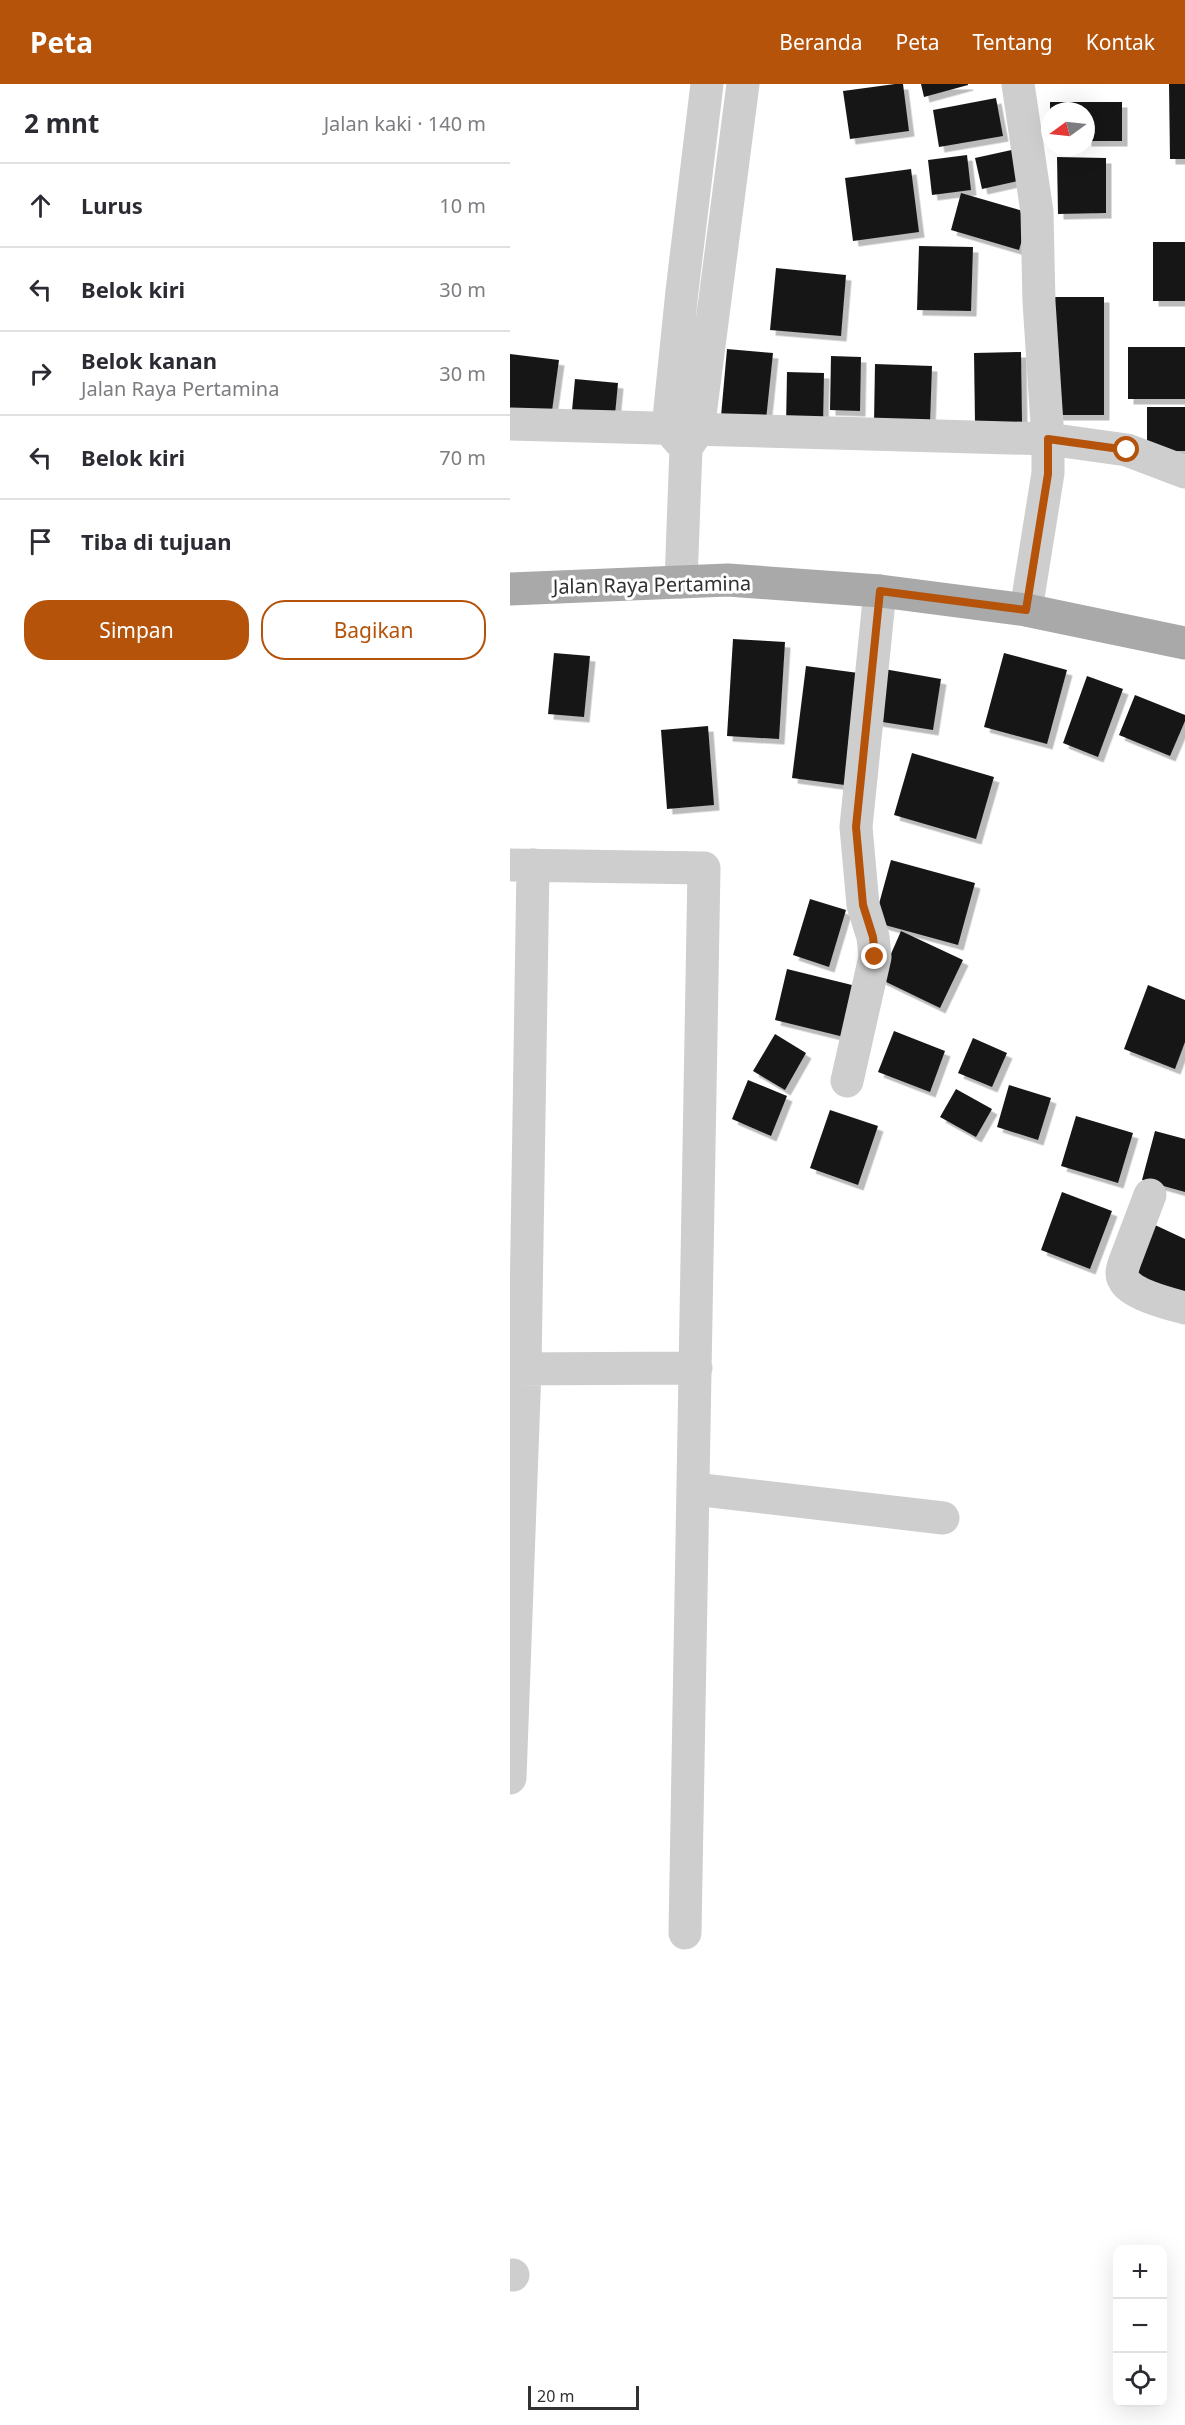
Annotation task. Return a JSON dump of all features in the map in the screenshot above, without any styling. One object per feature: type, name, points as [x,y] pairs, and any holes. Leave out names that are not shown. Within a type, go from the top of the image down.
[{"type":"main road","name":"Jalan Raya Pertamina","points":[[510,589],[682,568],[728,580],[880,591],[1029,595],[1185,643]]},
{"type":"street","points":[[682,568],[684,441],[682,291],[707,84]]},
{"type":"street","points":[[684,441],[743,84]]},
{"type":"street","points":[[1018,84],[1037,212],[1039,302],[1048,439],[1048,474],[1029,595]]},
{"type":"street","points":[[510,424],[684,441],[1048,439],[1127,450],[1185,472]]},
{"type":"street","points":[[847,1082],[875,957],[873,937],[863,905],[856,827],[880,591]]},
{"type":"street","points":[[510,1778],[518,1369],[522,865],[704,868],[684,1933]]},
{"type":"street","points":[[1150,1195],[1125,1261],[1122,1272],[1123,1280],[1131,1288],[1185,1308]]},
{"type":"street","points":[[518,1369],[696,1368]]},
{"type":"street","points":[[694,1489],[944,1518]]},
{"type":"building","points":[[903,84],[909,131],[850,139],[843,91]]},
{"type":"building","points":[[921,84],[968,84],[968,85],[924,97]]},
{"type":"building","points":[[1169,84],[1185,84],[1185,159],[1170,159]]},
{"type":"building","points":[[996,98],[1003,136],[939,147],[933,110]]},
{"type":"building","points":[[1095,102],[1122,102],[1122,141],[1095,141]]},
{"type":"building","points":[[1016,149],[1022,180],[982,189],[975,158]]},
{"type":"building","points":[[967,155],[971,190],[932,195],[928,160]]},
{"type":"building","points":[[1057,157],[1106,158],[1106,213],[1058,214]]},
{"type":"building","points":[[911,169],[919,232],[853,241],[845,178]]},
{"type":"building","points":[[961,193],[1030,213],[1019,250],[951,230]]},
{"type":"building","points":[[1153,242],[1185,242],[1185,301],[1153,301]]},
{"type":"building","points":[[919,246],[973,247],[971,311],[917,310]]},
{"type":"building","points":[[776,268],[846,275],[841,336],[770,330]]},
{"type":"building","points":[[1050,297],[1104,297],[1104,415],[1050,415]]},
{"type":"building","points":[[1128,347],[1185,347],[1185,399],[1128,399]]},
{"type":"building","points":[[727,349],[773,353],[766,420],[721,416]]},
{"type":"building","points":[[1021,352],[1022,422],[975,423],[974,353]]},
{"type":"building","points":[[510,354],[559,360],[551,418],[510,412]]},
{"type":"building","points":[[831,356],[861,357],[860,411],[830,410]]},
{"type":"building","points":[[875,364],[932,366],[930,423],[874,422]]},
{"type":"building","points":[[787,372],[824,373],[823,427],[786,425]]},
{"type":"building","points":[[575,379],[618,383],[614,425],[571,421]]},
{"type":"building","points":[[1147,407],[1185,407],[1185,451],[1147,451]]},
{"type":"building","points":[[733,639],[785,642],[779,739],[727,736]]},
{"type":"building","points":[[554,653],[590,656],[584,717],[548,714]]},
{"type":"building","points":[[1004,653],[1067,670],[1047,744],[984,727]]},
{"type":"building","points":[[806,666],[866,674],[852,786],[792,778]]},
{"type":"building","points":[[884,669],[941,679],[933,730],[876,721]]},
{"type":"building","points":[[1087,676],[1123,689],[1098,757],[1063,743]]},
{"type":"building","points":[[1135,695],[1185,715],[1185,721],[1170,756],[1119,735]]},
{"type":"building","points":[[708,726],[714,805],[667,809],[661,730]]},
{"type":"building","points":[[912,753],[994,777],[976,839],[894,815]]},
{"type":"building","points":[[891,860],[975,883],[958,945],[874,922]]},
{"type":"building","points":[[810,899],[846,910],[829,967],[793,955]]},
{"type":"building","points":[[901,931],[963,960],[940,1008],[880,979]]},
{"type":"building","points":[[787,969],[856,986],[844,1037],[775,1020]]},
{"type":"building","points":[[1148,985],[1185,1000],[1185,1042],[1175,1069],[1124,1049]]},
{"type":"building","points":[[894,1031],[945,1051],[930,1092],[878,1072]]},
{"type":"building","points":[[775,1034],[806,1053],[785,1090],[753,1071]]},
{"type":"building","points":[[973,1038],[1007,1053],[992,1087],[958,1073]]},
{"type":"building","points":[[748,1080],[787,1096],[771,1136],[732,1119]]},
{"type":"building","points":[[1009,1085],[1051,1098],[1038,1140],[997,1127]]},
{"type":"building","points":[[956,1089],[992,1109],[976,1137],[940,1117]]},
{"type":"building","points":[[830,1110],[878,1126],[858,1185],[810,1168]]},
{"type":"building","points":[[1076,1116],[1133,1133],[1118,1183],[1061,1166]]},
{"type":"building","points":[[1155,1131],[1185,1139],[1185,1192],[1142,1180]]},
{"type":"building","points":[[1062,1192],[1112,1211],[1090,1269],[1041,1250]]},
{"type":"building","points":[[1155,1225],[1185,1239],[1185,1298],[1134,1275]]},
{"type":"route","points":[[875,957],[873,937],[863,905],[856,827],[880,591],[1026,610],[1048,474],[1048,439],[1127,450]]}]
